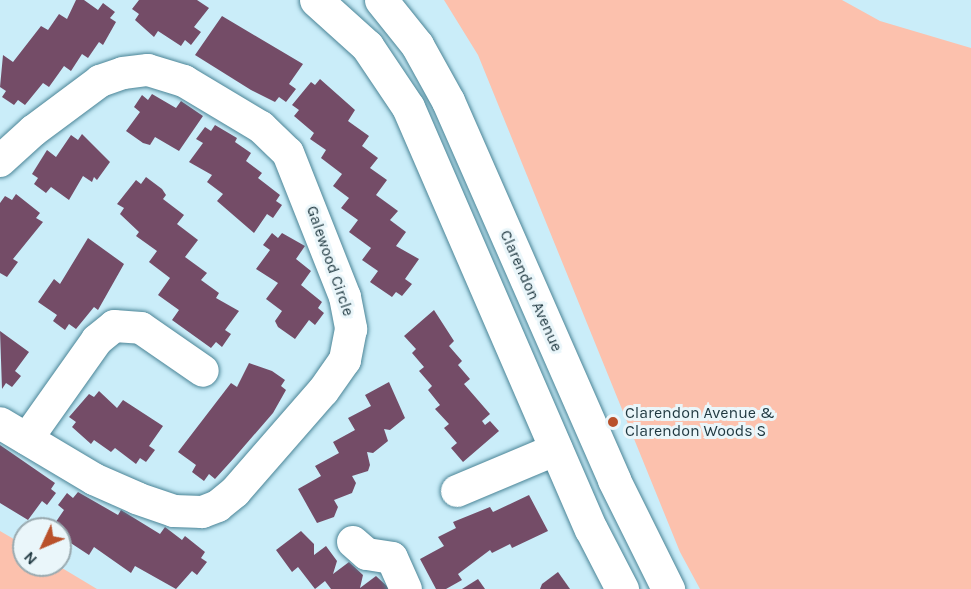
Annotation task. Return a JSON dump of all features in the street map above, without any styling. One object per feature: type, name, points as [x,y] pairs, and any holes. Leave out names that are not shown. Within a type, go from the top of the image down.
[{"type":"main road","points":[[316,0],[360,38],[402,96],[557,449],[622,589]]},
{"type":"main road","name":"Clarendon Avenue","points":[[381,0],[417,45],[448,101],[614,480],[668,589]]},
{"type":"main road","points":[[557,449],[571,383]]},
{"type":"main road","points":[[557,449],[614,480]]},
{"type":"street","name":"Galewood Circle","points":[[0,423],[137,498],[174,511],[202,512],[218,506],[235,492],[323,391],[345,360],[351,329],[343,291],[288,153],[261,127],[197,88],[160,72],[135,70],[117,74],[89,87],[6,147]]},
{"type":"street","points":[[27,439],[97,340],[114,326],[141,328],[203,371]]},
{"type":"street","points":[[457,491],[557,449]]},
{"type":"street","points":[[353,542],[367,554],[392,558],[406,589]]},
{"type":"shaded area","points":[[444,0],[842,0],[880,21],[971,48],[971,589],[700,589],[680,552],[478,55]]},
{"type":"shaded area","points":[[0,531],[12,538],[12,577],[72,577],[72,574],[97,589],[0,589]]},
{"type":"building","points":[[76,0],[84,0],[98,10],[103,3],[115,12],[110,18],[116,22],[103,45],[99,42],[88,58],[82,54],[71,71],[64,66],[49,87],[43,83],[25,105],[18,100],[14,105],[2,97],[6,91],[0,87],[3,55],[13,62],[41,26],[48,30],[59,14],[67,19]]},
{"type":"building","points":[[139,0],[197,0],[209,8],[194,27],[201,32],[191,45],[185,40],[181,46],[158,31],[154,37],[135,20],[139,14],[132,9]]},
{"type":"building","points":[[222,16],[303,64],[289,84],[296,89],[286,102],[279,97],[275,102],[251,90],[195,55]]},
{"type":"building","points":[[320,79],[355,110],[348,121],[369,136],[362,146],[378,158],[370,168],[387,180],[376,195],[398,211],[390,220],[406,232],[396,246],[419,259],[405,279],[412,284],[402,296],[396,292],[392,297],[370,282],[378,271],[362,260],[371,248],[349,232],[358,220],[341,208],[349,198],[333,186],[342,174],[321,158],[326,150],[310,139],[314,133],[294,116],[299,110],[292,105],[311,82],[315,85]]},
{"type":"building","points":[[152,94],[176,108],[181,101],[203,116],[179,151],[155,137],[150,145],[143,143],[126,131],[140,112],[134,107],[142,95],[148,100]]},
{"type":"building","points":[[215,125],[237,138],[235,142],[251,153],[246,161],[262,173],[258,178],[280,195],[276,201],[282,205],[273,218],[267,214],[254,233],[217,201],[223,194],[207,182],[212,175],[189,162],[203,143],[196,139],[205,127],[211,131]]},
{"type":"building","points":[[82,134],[110,162],[97,180],[94,177],[92,182],[83,176],[69,200],[51,187],[46,193],[34,184],[38,178],[32,174],[47,150],[56,157],[71,135],[78,140]]},
{"type":"building","points":[[146,177],[162,189],[166,195],[163,199],[184,215],[177,224],[198,240],[185,257],[207,273],[201,280],[219,293],[216,298],[239,311],[225,330],[231,334],[222,347],[216,342],[211,348],[172,320],[179,310],[158,295],[170,278],[149,262],[157,251],[136,236],[139,232],[120,214],[124,208],[117,204],[136,180],[141,184]]},
{"type":"building","points":[[16,194],[40,213],[36,218],[43,222],[13,259],[18,262],[7,277],[0,273],[0,203],[5,196],[12,200]]},
{"type":"building","points":[[272,233],[278,238],[282,233],[305,246],[296,259],[311,271],[301,285],[322,302],[318,308],[324,313],[315,325],[309,320],[295,339],[278,327],[275,321],[282,311],[266,299],[278,283],[256,269],[270,250],[263,245]]},
{"type":"building","points":[[88,238],[124,264],[98,310],[94,307],[76,329],[69,324],[65,330],[53,321],[57,315],[38,302],[54,279],[60,284]]},
{"type":"building","points":[[434,310],[454,341],[449,346],[462,361],[458,365],[470,379],[464,384],[490,414],[482,421],[485,425],[490,421],[499,431],[463,462],[451,448],[457,443],[444,428],[449,424],[435,409],[440,405],[428,390],[432,386],[419,371],[424,367],[412,353],[416,349],[404,336]]},
{"type":"building","points":[[0,331],[29,352],[15,371],[21,376],[12,387],[6,383],[2,389]]},
{"type":"building","points":[[249,363],[272,371],[285,380],[281,386],[286,390],[273,413],[234,458],[215,479],[209,474],[204,481],[192,472],[196,465],[178,452],[231,383],[237,387]]},
{"type":"building","points":[[389,382],[405,418],[390,430],[384,429],[388,441],[373,453],[367,452],[370,465],[368,471],[352,476],[356,483],[352,493],[334,500],[338,507],[334,517],[317,523],[298,489],[321,476],[315,466],[339,453],[333,442],[355,430],[348,418],[371,406],[365,395]]},
{"type":"building","points":[[99,391],[117,408],[123,400],[163,426],[149,446],[155,450],[146,462],[140,458],[136,464],[115,448],[111,452],[94,440],[91,444],[72,427],[76,422],[69,417],[89,394],[94,397]]},
{"type":"building","points":[[0,445],[55,483],[51,489],[56,493],[47,505],[42,501],[30,517],[23,517],[0,503]]},
{"type":"building","points":[[78,492],[118,515],[121,510],[160,534],[165,527],[182,540],[185,536],[205,552],[201,558],[207,562],[197,575],[192,571],[176,589],[135,566],[131,573],[94,547],[89,555],[72,544],[72,517],[59,517],[64,510],[58,505],[67,493],[73,498]]},
{"type":"building","points":[[529,495],[548,531],[512,548],[510,544],[492,553],[490,550],[458,574],[462,580],[446,589],[436,589],[420,559],[444,546],[438,537],[456,528],[453,522],[490,507],[493,512]]},
{"type":"building","points":[[301,531],[314,544],[314,555],[326,546],[337,561],[333,574],[349,562],[363,575],[360,588],[376,576],[390,589],[331,589],[325,581],[315,589],[298,567],[292,572],[276,550]]},
{"type":"building","points":[[558,572],[570,589],[540,589],[542,584]]},
{"type":"building","points":[[478,579],[485,589],[462,589]]},
{"type":"place","name":"Clarendon Avenue & Clarendon Woods S","points":[[613,422]]}]
